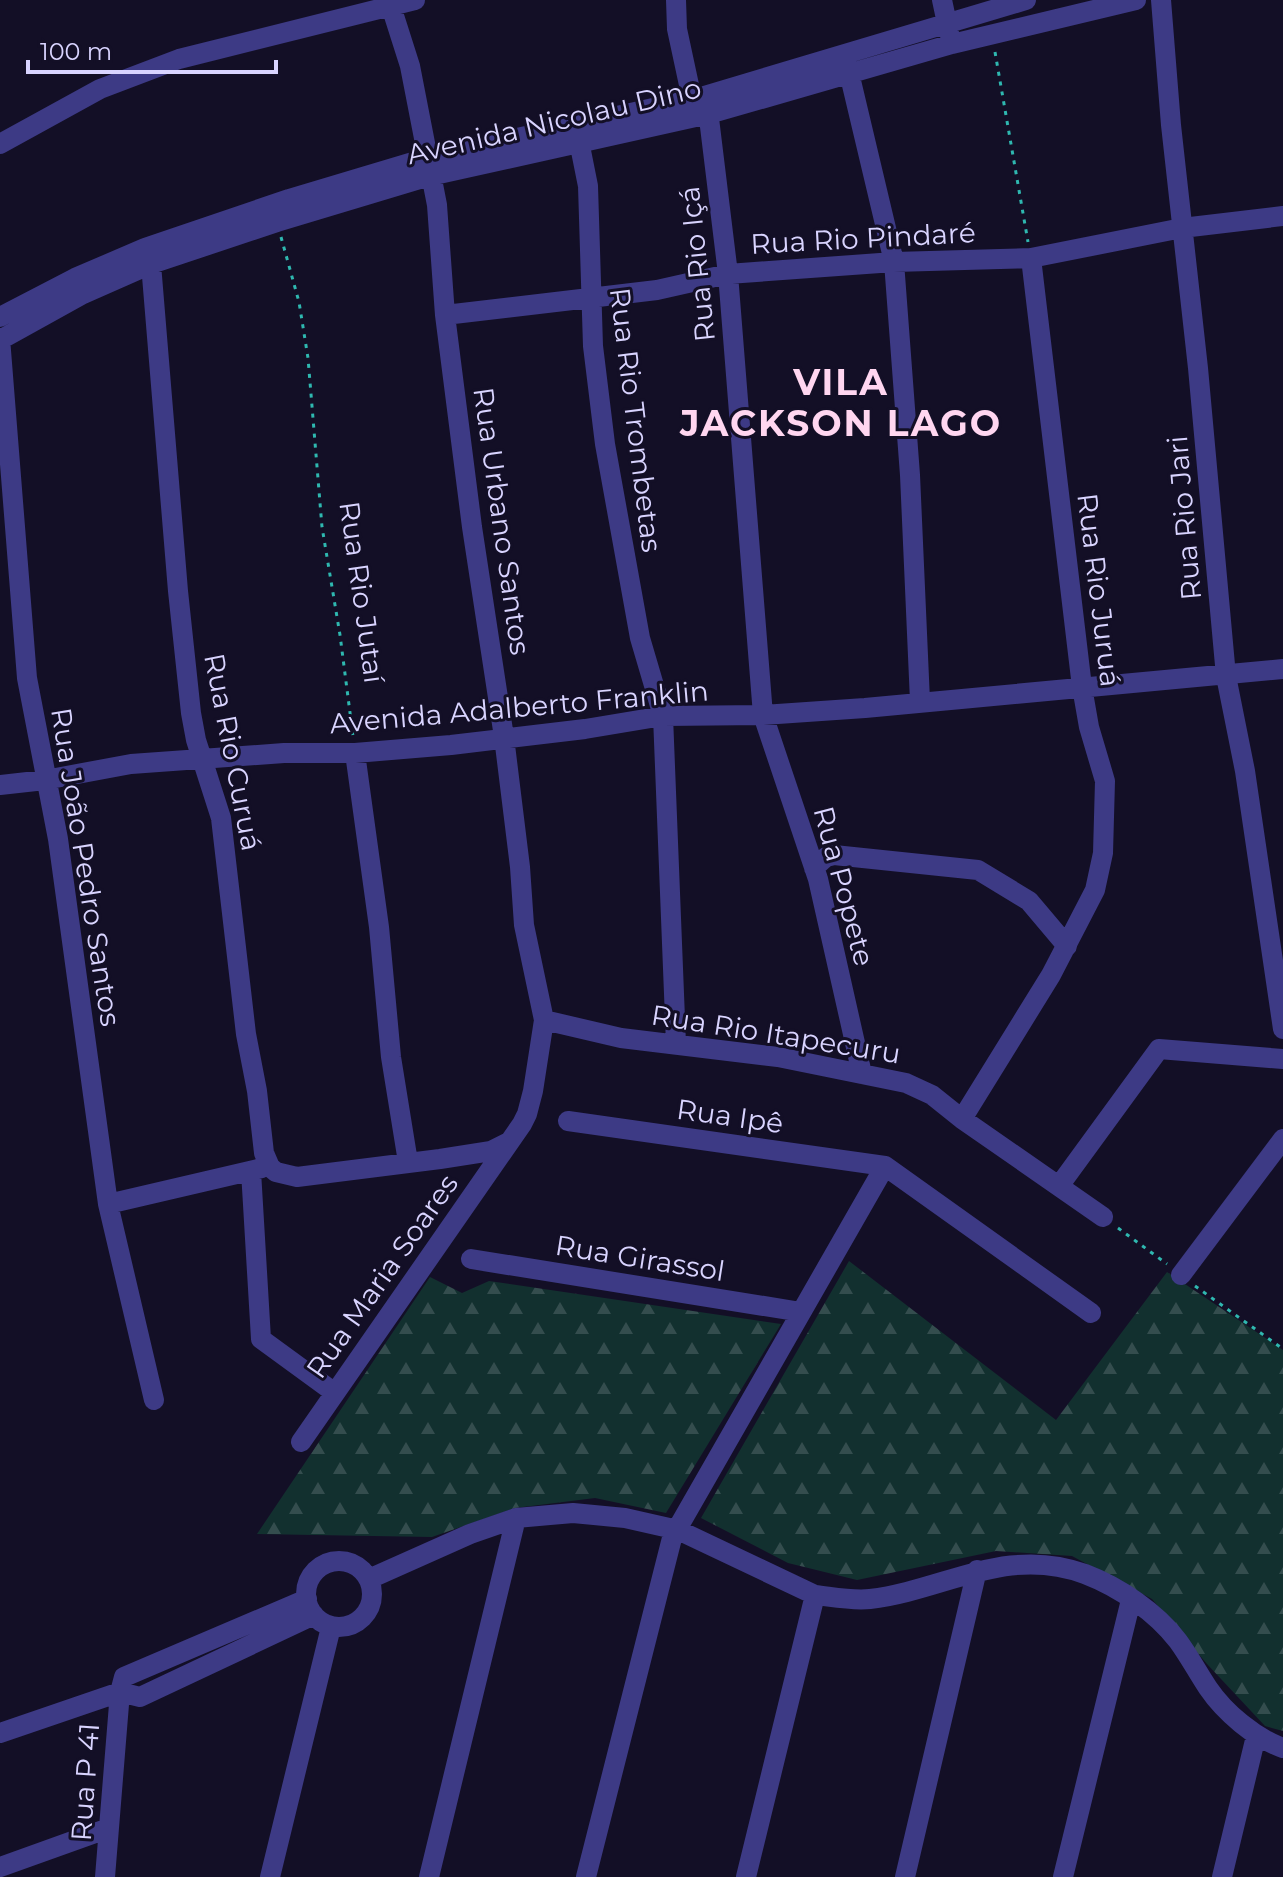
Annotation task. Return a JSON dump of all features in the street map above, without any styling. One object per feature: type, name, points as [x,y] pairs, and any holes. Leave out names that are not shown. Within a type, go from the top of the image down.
[{"type":"street","points":[[0,144],[100,89],[179,59],[415,0]]},
{"type":"street","name":"Rua Rio Içá","points":[[676,0],[677,29],[701,106],[728,274],[763,715]]},
{"type":"street","points":[[942,0],[952,44]]},
{"type":"street","name":"Avenida Nicolau Dino","points":[[847,64],[947,22],[1026,0]]},
{"type":"street","name":"Avenida Nicolau Dino","points":[[0,317],[75,278],[145,248],[289,199],[701,106],[847,64],[952,44],[1136,0]]},
{"type":"street","name":"Rua Rio Jari","points":[[1161,0],[1226,676],[1245,771],[1283,1029]]},
{"type":"street","name":"Rua Urbano Santos","points":[[390,4],[410,66],[437,205],[445,315],[472,527],[504,737],[524,925],[544,1020],[527,1114],[509,1142]]},
{"type":"street","points":[[847,64],[894,262],[910,475],[920,701]]},
{"type":"street","name":"Rua Rio Trombetas","points":[[578,134],[588,186],[590,296],[605,444],[647,667],[663,716],[676,1044]]},
{"type":"street","name":"Avenida Nicolau Dino","points":[[0,340],[83,294],[151,264],[428,167]]},
{"type":"street","name":"Rua Rio Pindaré","points":[[445,315],[657,290],[728,274],[894,262],[1031,258],[1182,228],[1283,216]]},
{"type":"street","name":"Rua Rio Juruá","points":[[962,1119],[1067,946],[1095,890],[1103,853],[1106,816],[1105,781],[1089,727],[1082,687],[1031,258]]},
{"type":"street","name":"Rua Rio Curuá","points":[[151,264],[191,713],[221,818],[246,1034],[257,1091],[262,1163],[261,1339],[335,1393]]},
{"type":"street","name":"Rua João Pedro Santos","points":[[0,340],[27,678],[58,839],[108,1204],[154,1400]]},
{"type":"street","name":"Avenida Adalberto Franklin","points":[[0,785],[131,764],[284,753],[355,753],[585,729],[663,716],[763,715],[1283,669]]},
{"type":"street","name":"Rua Popete","points":[[763,715],[814,868],[862,1074]]},
{"type":"street","points":[[355,753],[379,927],[391,1057],[408,1162]]},
{"type":"street","points":[[814,868],[826,857],[834,855],[978,870],[1029,901],[1067,946]]},
{"type":"street","name":"Rua Rio Itapecuru","points":[[544,1020],[621,1038],[778,1057],[918,1088],[1103,1217]]},
{"type":"street","points":[[1059,1186],[1159,1049],[1283,1059]]},
{"type":"street","name":"Rua Ipê","points":[[568,1121],[885,1166]]},
{"type":"street","points":[[1181,1275],[1283,1139]]},
{"type":"street","points":[[108,1204],[262,1163],[276,1172],[297,1177],[491,1151],[509,1142]]},
{"type":"street","name":"Rua Maria Soares","points":[[301,1442],[509,1142]]},
{"type":"street","points":[[586,1877],[672,1538],[885,1166],[1091,1313]]},
{"type":"street","name":"Rua Girassol","points":[[471,1259],[801,1312]]},
{"type":"street","points":[[369,1579],[470,1534],[516,1518],[573,1513],[625,1518],[678,1530],[815,1595],[867,1600],[905,1593],[977,1570],[1008,1564],[1046,1565],[1083,1573],[1112,1587],[1163,1623],[1210,1691],[1256,1736],[1283,1748]]},
{"type":"street","points":[[429,1877],[516,1518]]},
{"type":"street","points":[[0,1733],[120,1692],[124,1677],[317,1614],[351,1625],[368,1611],[372,1601],[369,1579],[358,1566],[342,1561],[326,1564],[309,1582],[317,1614],[270,1877]]},
{"type":"street","points":[[905,1877],[977,1570]]},
{"type":"street","points":[[746,1877],[815,1595]]},
{"type":"street","points":[[1063,1877],[1131,1600]]},
{"type":"street","name":"Rua P 41","points":[[105,1877],[120,1692]]},
{"type":"street","points":[[1222,1877],[1256,1736]]},
{"type":"street","points":[[0,1867],[109,1828]]},
{"type":"path","points":[[991,34],[1031,258]]},
{"type":"path","name":"Rua Rio Jutaí","points":[[277,222],[299,302],[306,344],[315,418],[322,527],[355,753]]},
{"type":"green space","points":[[849,1261],[1056,1420],[1167,1272],[1283,1350],[1283,1731],[1265,1726],[1152,1599],[1072,1556],[996,1551],[857,1580],[788,1563],[701,1518]]},
{"type":"green space","points":[[430,1277],[462,1293],[489,1281],[781,1324],[666,1513],[595,1498],[515,1508],[432,1537],[257,1534]]},
{"type":"district","name":"VILA JACKSON LAGO","points":[[841,402]]}]
